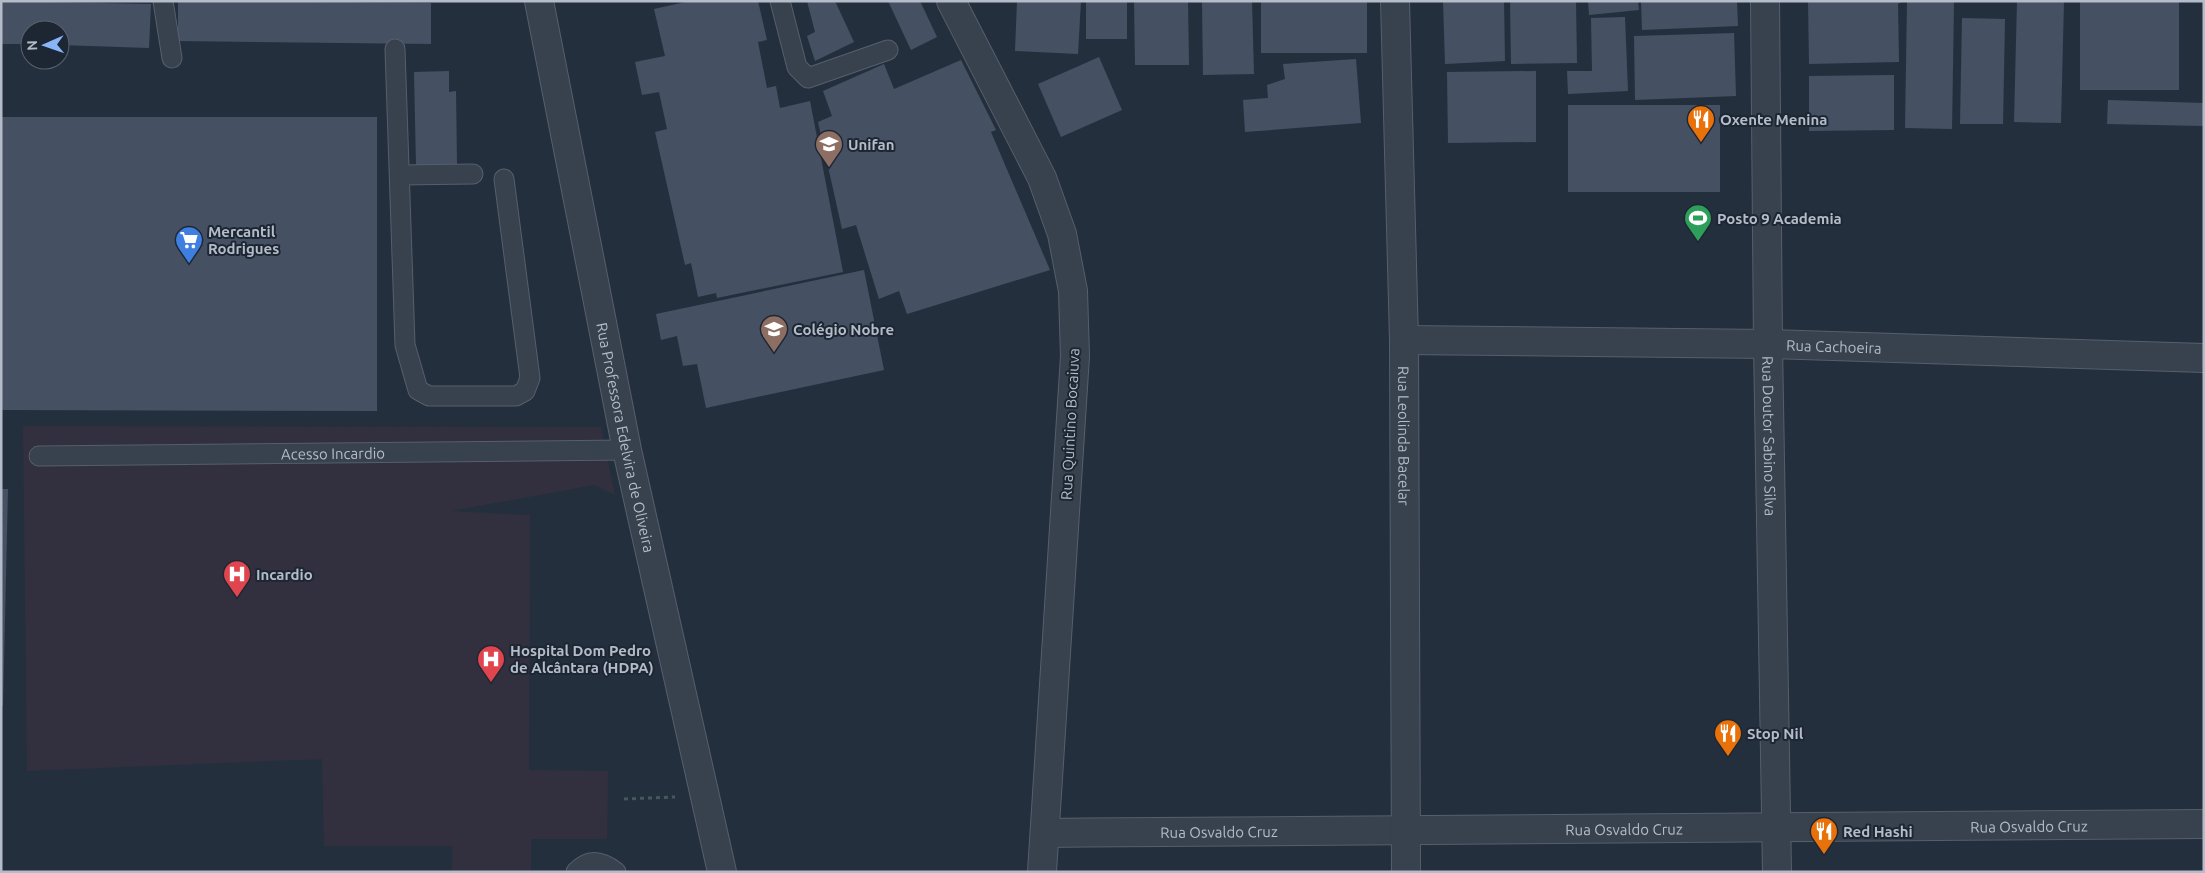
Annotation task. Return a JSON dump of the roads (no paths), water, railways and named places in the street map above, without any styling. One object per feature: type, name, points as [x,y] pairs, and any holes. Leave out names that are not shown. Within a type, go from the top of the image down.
[{"type":"street","name":"Rua Professora Edelvira de Oliveira","points":[[539,1],[627,450],[722,872]]},
{"type":"street","name":"Rua Quintino Bocaiuva","points":[[951,1],[1042,178],[1062,234],[1074,291],[1075,356],[1042,872]]},
{"type":"street","name":"Rua Leolinda Bacelar","points":[[1395,1],[1404,340],[1406,872]]},
{"type":"street","name":"Rua Doutor Sabino Silva","points":[[1765,1],[1768,344],[1777,872]]},
{"type":"street","name":"Rua Cachoeira","points":[[1404,340],[1768,344],[2204,358]]},
{"type":"street","name":"Rua Osvaldo Cruz","points":[[1045,833],[1406,830],[1777,830],[2204,824]]},
{"type":"lane","points":[[163,1],[172,58]]},
{"type":"lane","points":[[780,1],[797,67],[808,78],[888,50]]},
{"type":"lane","points":[[395,49],[405,345],[418,390],[429,396],[438,398],[516,396],[525,391],[530,378],[504,179]]},
{"type":"lane","points":[[400,175],[473,174]]},
{"type":"lane","name":"Acesso Incardio","points":[[39,456],[627,450]]},
{"type":"lane","points":[[576,872],[587,863],[597,861],[604,863],[616,872]]},
{"type":"place","name":"Oxente Menina","points":[[1701,143]]},
{"type":"place","name":"Unifan","points":[[829,168]]},
{"type":"place","name":"Posto 9 Academia","points":[[1698,242]]},
{"type":"place","name":"Mercantil Rodrigues","points":[[189,264]]},
{"type":"place","name":"Colégio Nobre","points":[[774,353]]},
{"type":"place","name":"Incardio","points":[[237,598]]},
{"type":"place","name":"Hospital Dom Pedro de Alcântara (HDPA)","points":[[491,683]]},
{"type":"place","name":"Stop Nil","points":[[1728,757]]},
{"type":"place","name":"Red Hashi","points":[[1824,855]]}]
